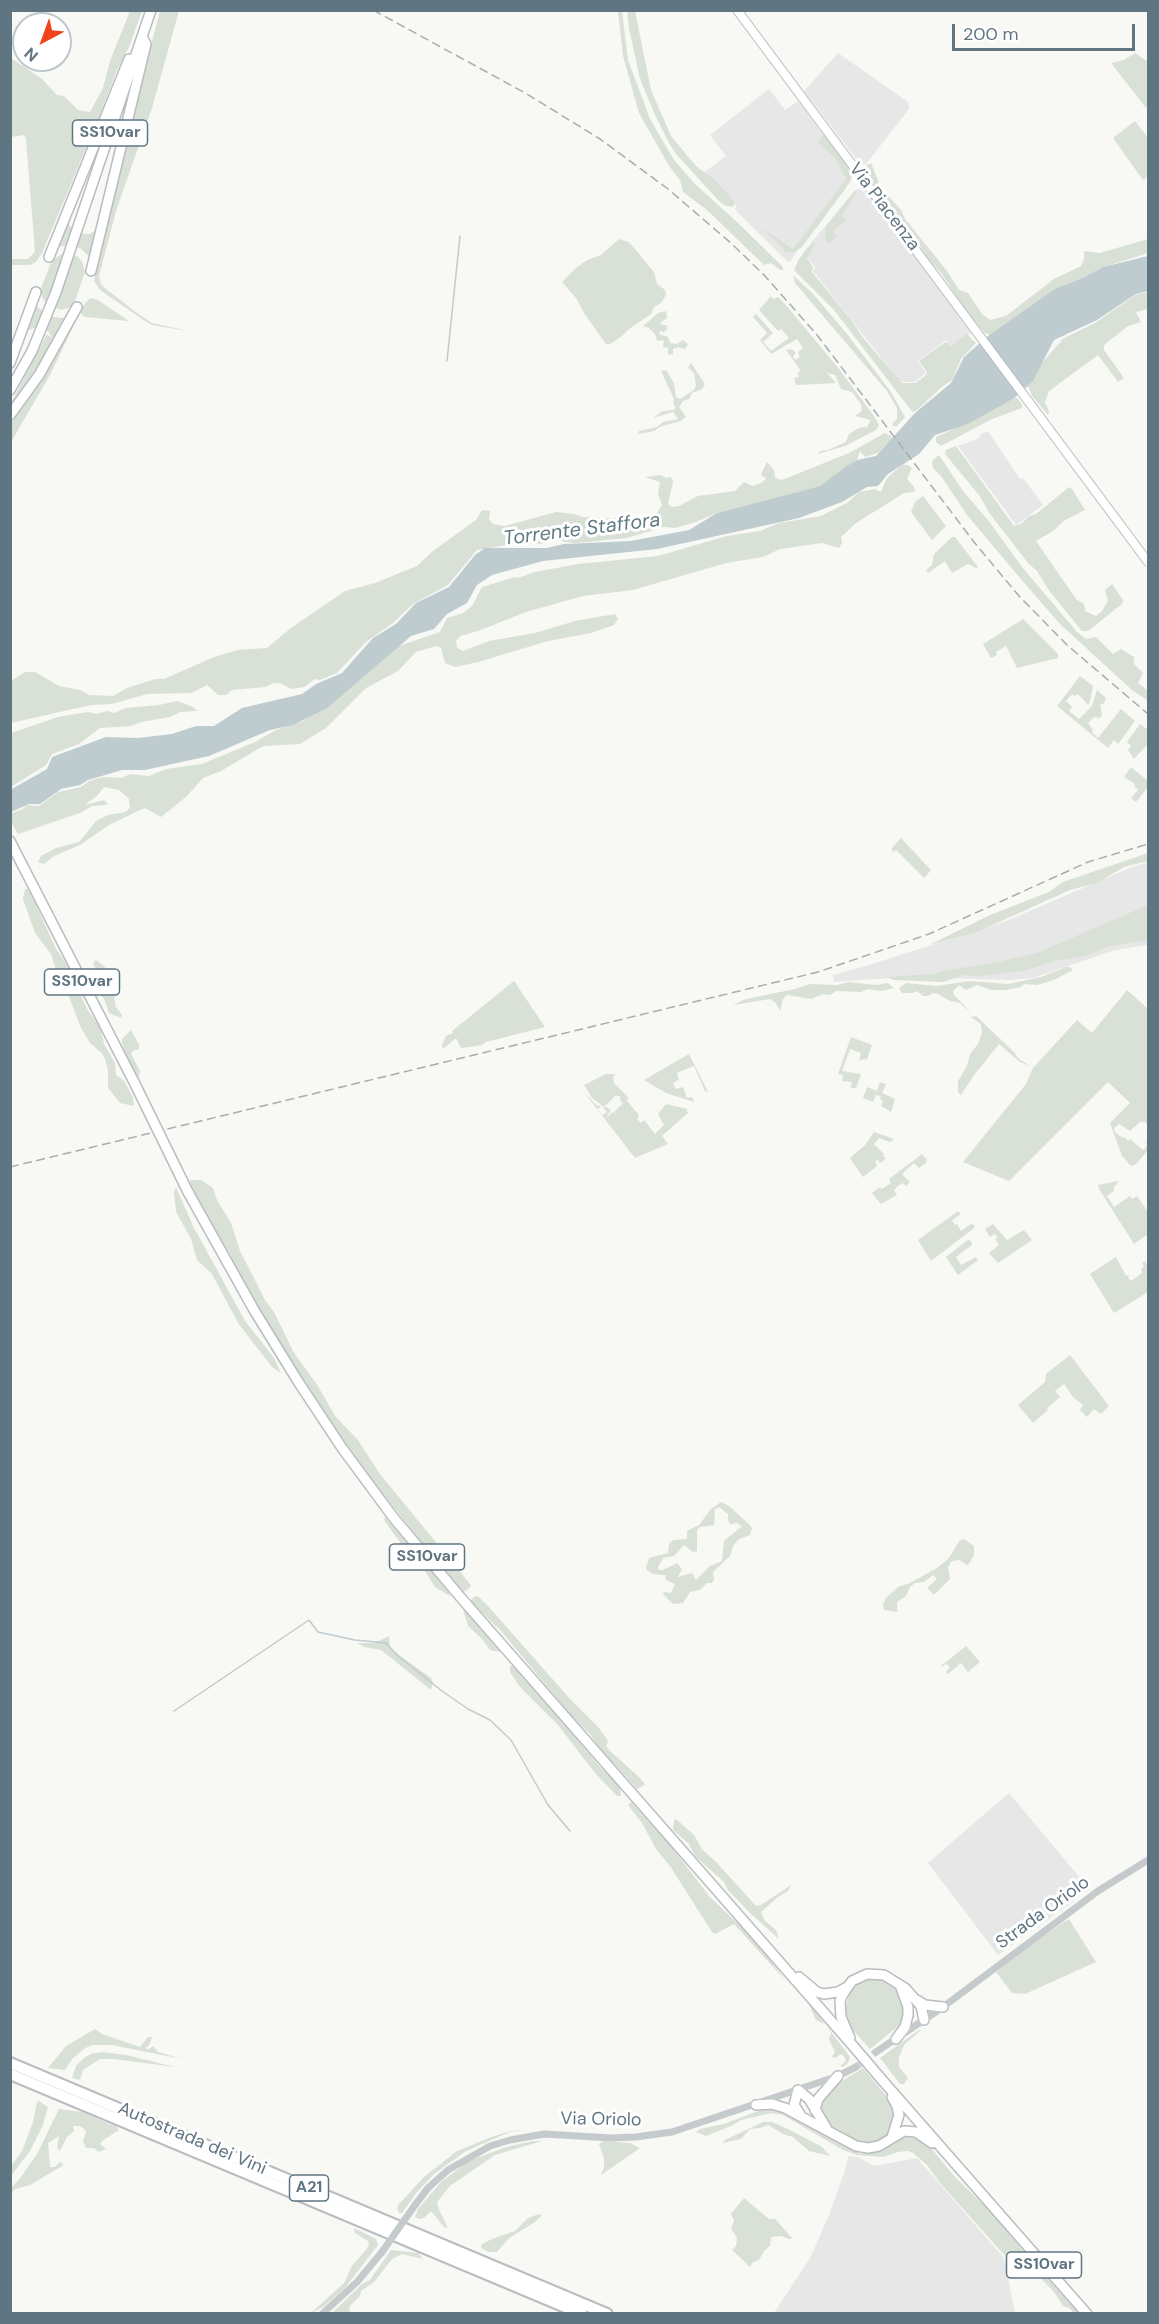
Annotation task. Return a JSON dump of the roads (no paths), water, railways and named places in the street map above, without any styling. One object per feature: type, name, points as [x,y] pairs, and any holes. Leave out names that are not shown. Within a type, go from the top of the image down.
[{"type":"highway","name":"SS10var","points":[[10,390],[42,329],[79,228],[151,10]]},
{"type":"highway","points":[[49,257],[135,45],[142,37],[146,44],[91,271]]},
{"type":"highway","points":[[10,363],[36,292]]},
{"type":"highway","points":[[10,415],[39,375],[77,307]]},
{"type":"highway","name":"SS10var","points":[[10,841],[188,1192],[254,1310],[304,1390],[371,1488],[462,1599],[791,1975],[847,2035],[854,2047],[883,2081],[1087,2313]]},
{"type":"highway","points":[[847,2035],[840,2009],[843,1994],[852,1981],[867,1974],[884,1975],[898,1983],[921,2006],[924,2020]]},
{"type":"highway","points":[[791,1975],[798,1976],[817,1992],[824,1994],[838,1992],[847,1987]]},
{"type":"highway","points":[[898,1983],[908,2007],[924,2020]]},
{"type":"highway","points":[[915,1999],[925,2005],[943,2007]]},
{"type":"highway","points":[[896,2039],[905,2027],[908,2007]]},
{"type":"highway","name":"Autostrada dei Vini","points":[[10,2063],[606,2313]]},
{"type":"highway","name":"Autostrada dei Vini","points":[[10,2074],[582,2313]]},
{"type":"highway","points":[[815,2110],[823,2091],[838,2076]]},
{"type":"highway","points":[[883,2081],[899,2111],[898,2123],[891,2139]]},
{"type":"highway","points":[[803,2118],[794,2105],[798,2090],[807,2096],[821,2122],[833,2134]]},
{"type":"highway","points":[[756,2104],[780,2106],[852,2145],[868,2148],[879,2146],[904,2131],[916,2132],[934,2145],[942,2147]]},
{"type":"main road","name":"Via Piacenza","points":[[737,10],[1149,562]]},
{"type":"street","name":"Strada Oriolo","points":[[943,2007],[1098,1891],[1149,1860]]},
{"type":"street","points":[[876,2052],[943,2007]]},
{"type":"street","name":"Via Oriolo","points":[[322,2313],[357,2282],[428,2188],[458,2163],[490,2145],[510,2139],[544,2134],[612,2138],[672,2132],[838,2076],[856,2067]]},
{"type":"waterway","points":[[447,361],[460,236]]},
{"type":"waterway","points":[[174,1711],[309,1620],[318,1632],[355,1640],[386,1643],[398,1656],[442,1691],[468,1709],[490,1720],[511,1740],[548,1805],[570,1831]]},
{"type":"tunnel","points":[[856,2067],[876,2052]]},
{"type":"railway","points":[[373,10],[527,94],[600,139],[668,189],[732,244],[765,276],[817,335],[974,542],[1019,596],[1067,645],[1148,714]]},
{"type":"railway","points":[[10,1167],[818,972],[929,934],[1088,862],[1148,844]]},
{"type":"water label","name":"Torrente Staffora","points":[[582,530]]}]
